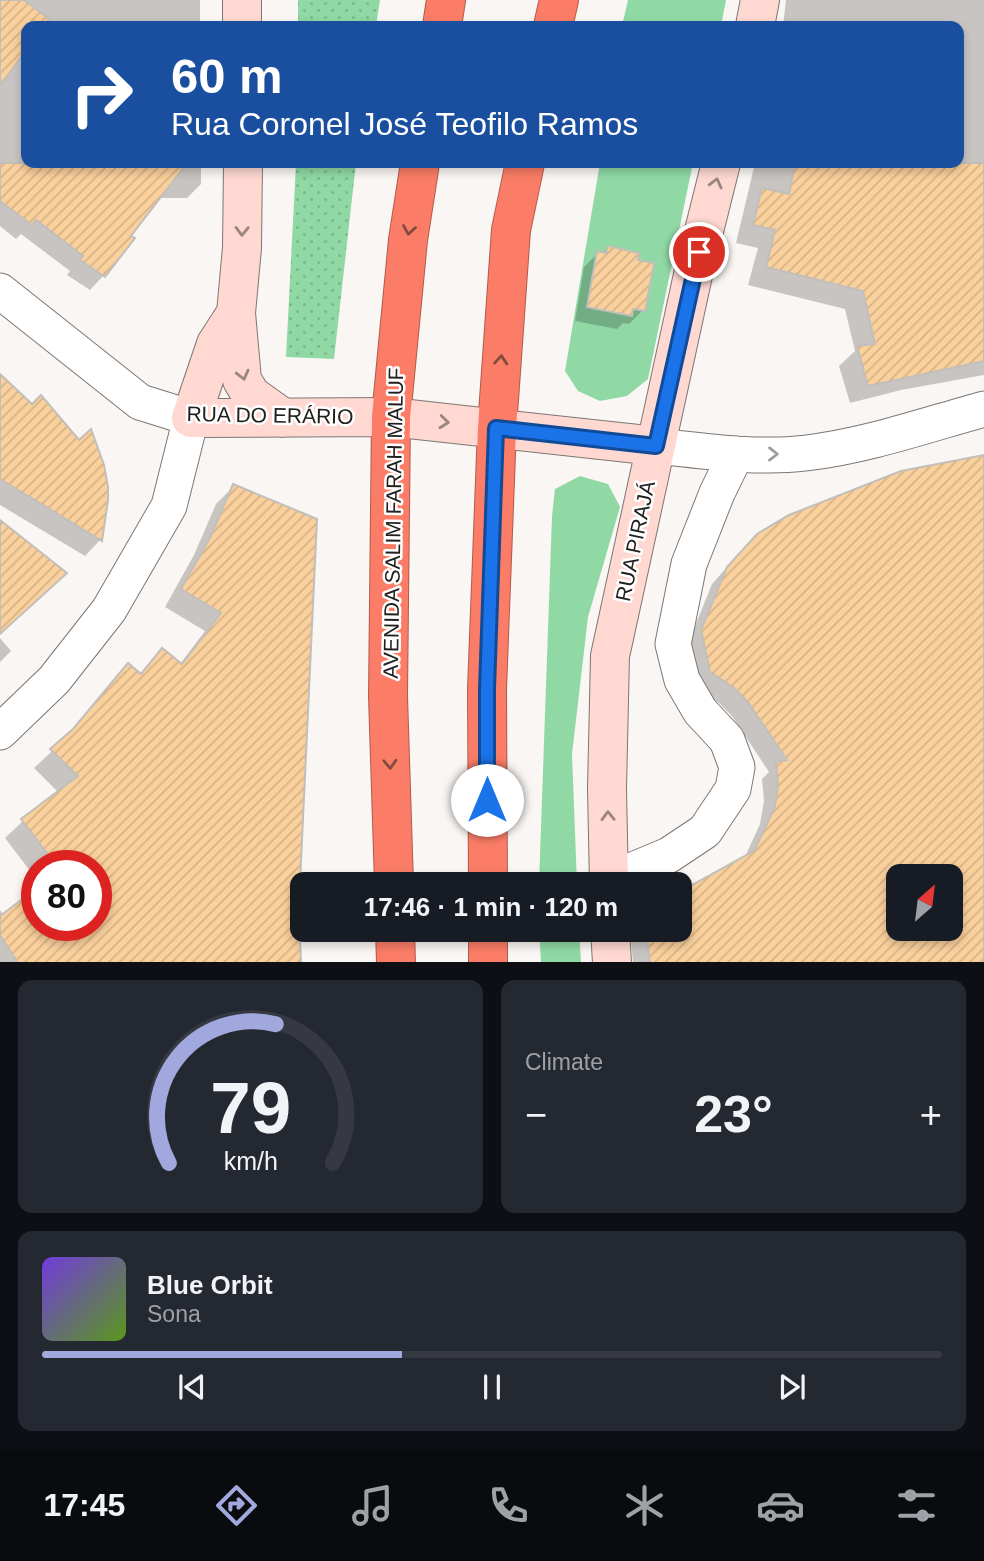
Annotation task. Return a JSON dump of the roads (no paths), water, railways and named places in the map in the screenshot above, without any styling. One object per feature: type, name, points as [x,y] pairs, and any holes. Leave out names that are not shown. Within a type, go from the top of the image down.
[{"type":"highway","points":[[443,21],[446,0]]},
{"type":"highway","points":[[555,21],[559,0]]},
{"type":"highway","name":"AVENIDA SALIM FARAH MALUF","points":[[394,872],[388,696],[391,417],[408,240],[419,168]]},
{"type":"highway","points":[[488,872],[487,689],[496,428],[511,230],[524,168]]},
{"type":"highway","points":[[395,942],[396,962]]},
{"type":"highway","points":[[488,942],[488,962]]},
{"type":"street","points":[[242,0],[242,21]]},
{"type":"street","points":[[756,21],[760,0]]},
{"type":"street","points":[[243,168],[242,248],[236,313],[242,380],[251,396],[283,418]]},
{"type":"street","name":"RUA PIRAJÁ","points":[[609,872],[607,789],[610,656],[693,275],[720,168]]},
{"type":"street","name":"RUA DO ERÁRIO","points":[[0,291],[139,402],[191,418],[391,417],[656,446]]},
{"type":"street","points":[[0,732],[54,680],[109,610],[169,506],[191,418],[216,344],[236,313]]},
{"type":"street","points":[[656,446],[736,454],[805,454],[859,443],[984,409]]},
{"type":"street","points":[[631,872],[669,855],[705,831],[733,789],[737,767],[727,740],[700,711],[682,680],[673,644],[689,564],[736,454]]},
{"type":"street","points":[[611,942],[612,962]]}]
